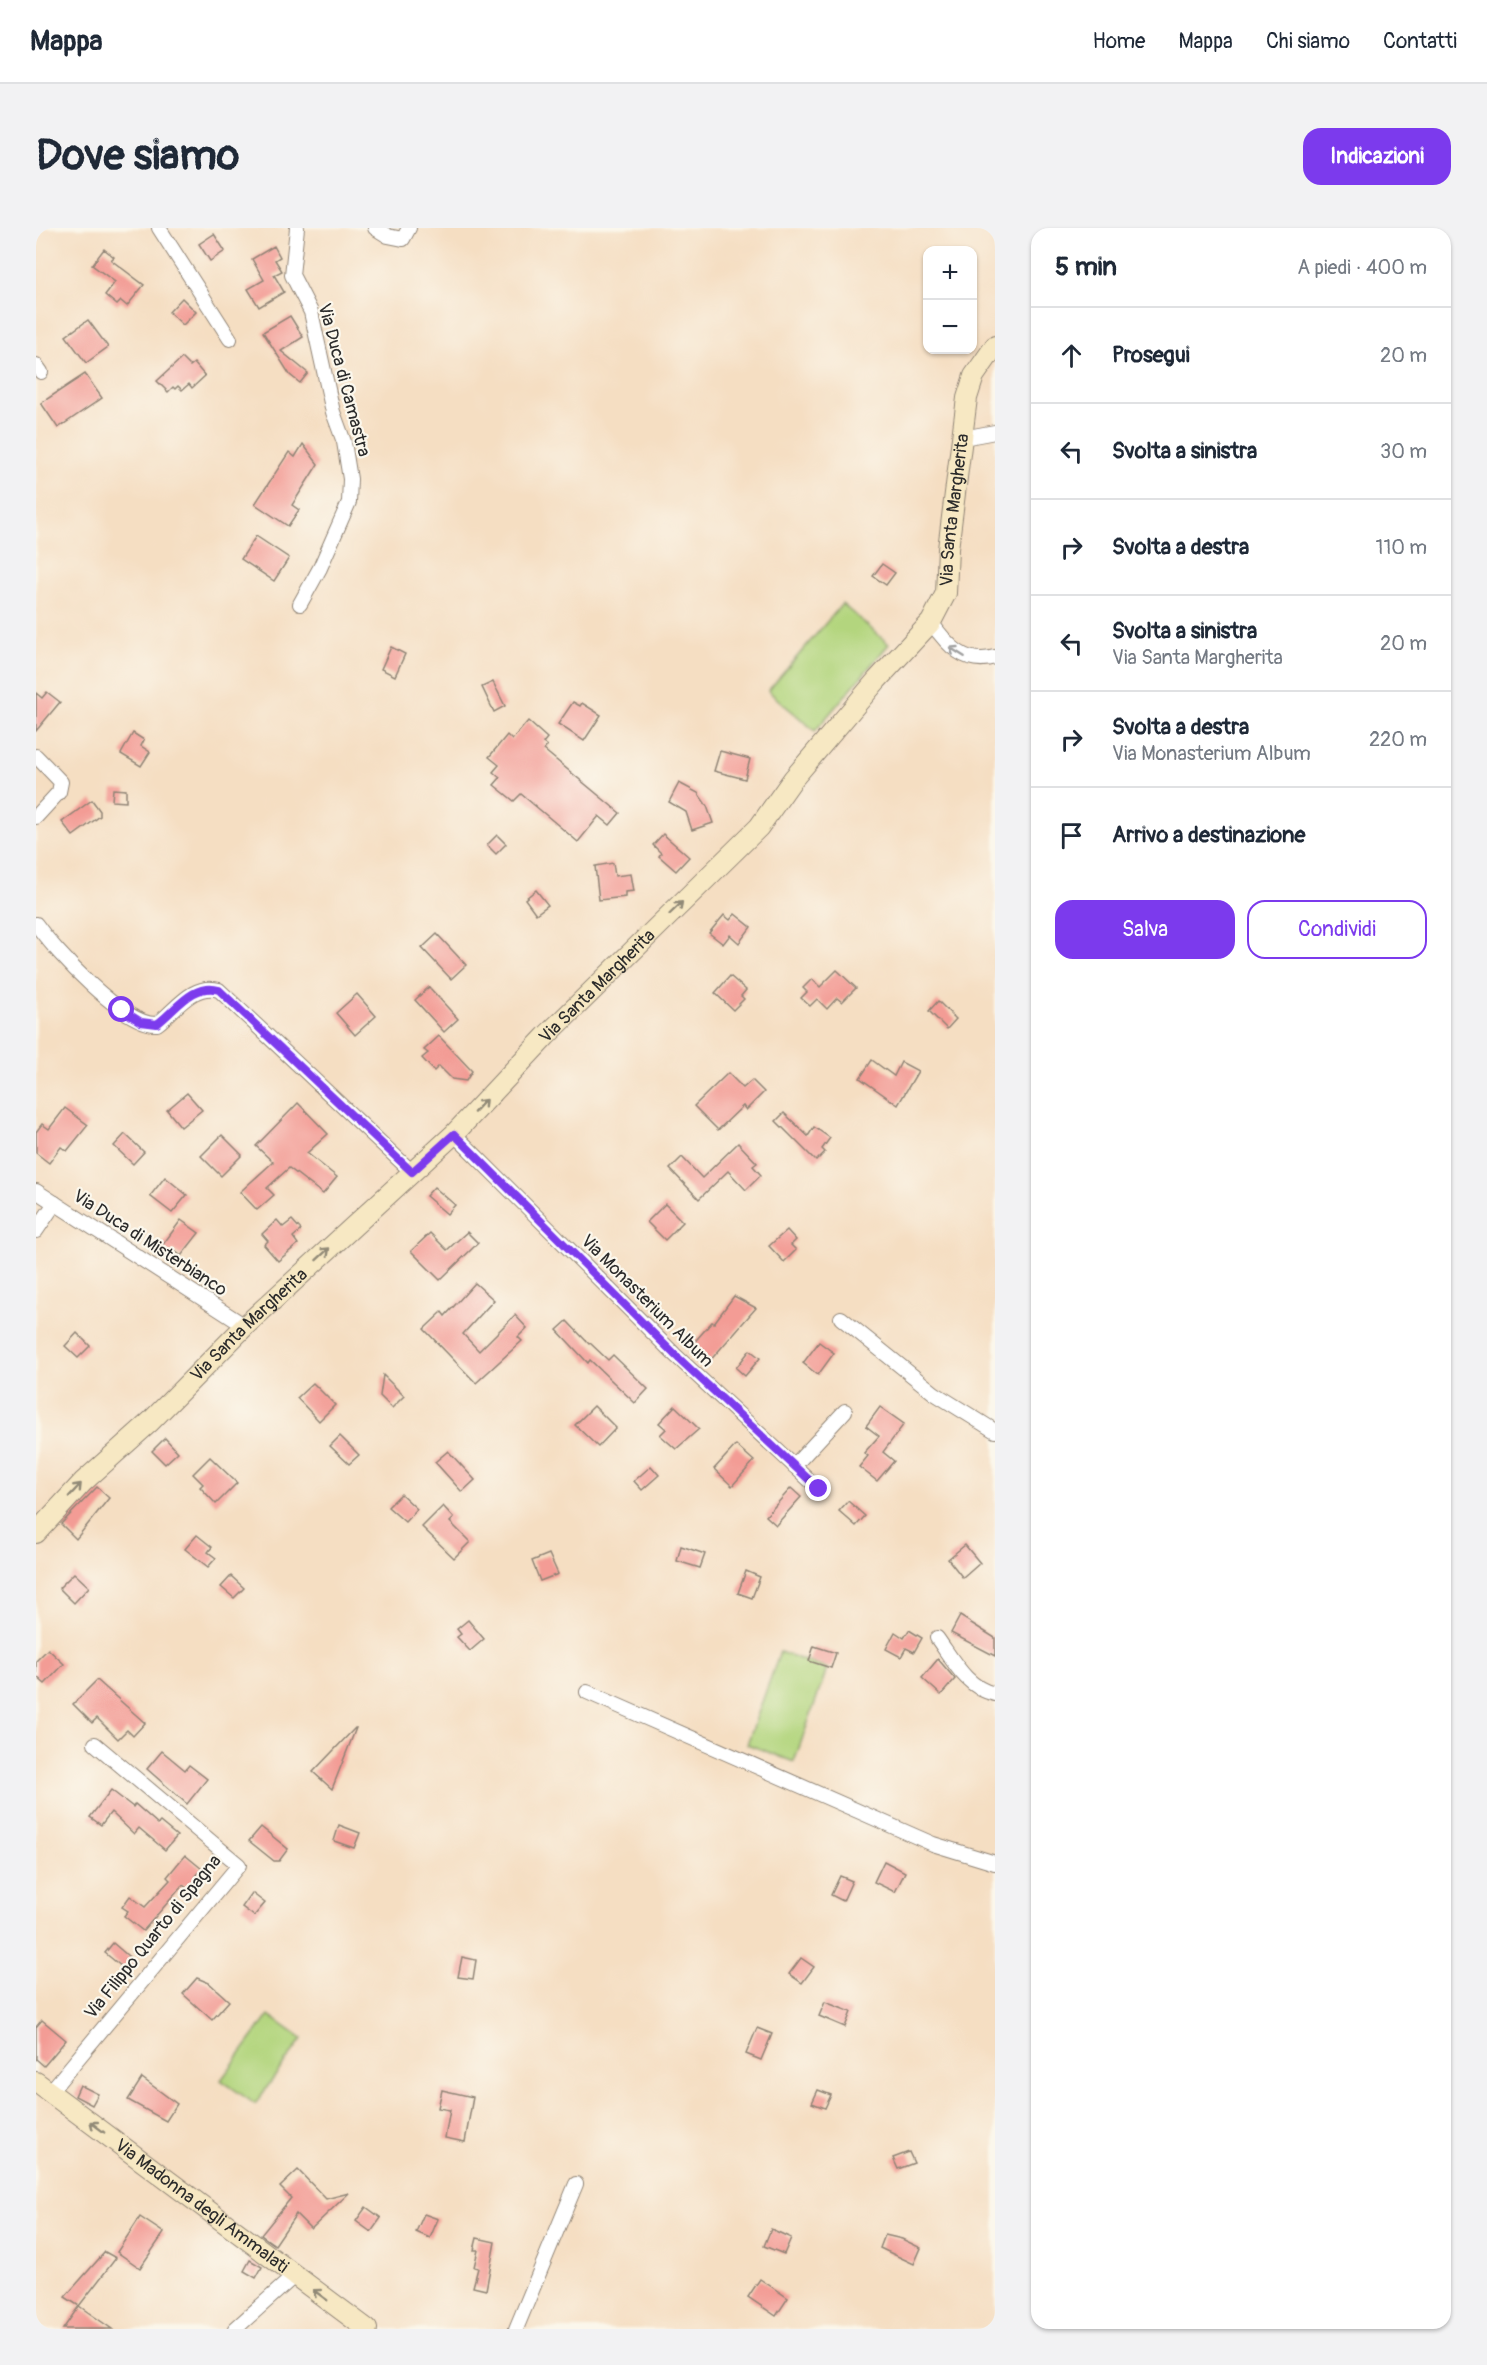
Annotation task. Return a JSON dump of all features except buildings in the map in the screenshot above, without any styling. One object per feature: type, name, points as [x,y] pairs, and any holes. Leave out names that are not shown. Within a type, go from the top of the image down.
[{"type":"street","points":[[159,228],[230,339]]},
{"type":"street","name":"Via Duca di Camastra","points":[[297,228],[292,275],[311,312],[333,412],[344,442],[350,479],[349,502],[320,568],[300,604]]},
{"type":"street","points":[[375,228],[388,236],[403,239],[409,228]]},
{"type":"street","name":"Via Santa Margherita","points":[[36,1533],[83,1482],[150,1422],[245,1326],[454,1134],[546,1036],[759,827],[808,761],[877,680],[931,622],[946,593],[948,549],[967,398],[974,376],[995,346]]},
{"type":"street","points":[[963,438],[995,432]]},
{"type":"street","points":[[931,622],[952,650],[966,657],[984,660],[995,657]]},
{"type":"street","points":[[36,756],[60,782],[59,792],[36,817]]},
{"type":"street","points":[[36,924],[62,957],[81,975],[122,1010],[141,1022],[157,1024],[180,1003],[200,990],[210,987],[219,990],[412,1172]]},
{"type":"street","name":"Via Monasterium Album","points":[[454,1134],[674,1354],[819,1489]]},
{"type":"street","name":"Via Duca di Misterbianco","points":[[36,1191],[245,1326]]},
{"type":"street","points":[[36,1231],[55,1203]]},
{"type":"street","points":[[841,1318],[934,1393],[995,1431]]},
{"type":"street","points":[[795,1466],[845,1411]]},
{"type":"street","points":[[937,1638],[968,1680],[980,1690],[995,1694]]},
{"type":"street","points":[[587,1692],[933,1844],[995,1863]]},
{"type":"street","name":"Via Filippo Quarto di Spagna","points":[[43,2087],[239,1865],[95,1744]]},
{"type":"street","name":"Via Madonna degli Ammalati","points":[[43,2087],[367,2329]]},
{"type":"street","points":[[516,2329],[576,2184]]},
{"type":"street","points":[[235,2329],[294,2276]]},
{"type":"green space","points":[[842,604],[889,644],[815,731],[768,691]]},
{"type":"green space","points":[[780,1652],[827,1669],[794,1762],[747,1744]]},
{"type":"green space","points":[[269,2015],[302,2039],[255,2104],[221,2080]]},
{"type":"route","points":[[122,1010],[141,1022],[157,1024],[180,1003],[200,990],[210,987],[219,990],[412,1172],[454,1134],[674,1354],[819,1489]]}]
